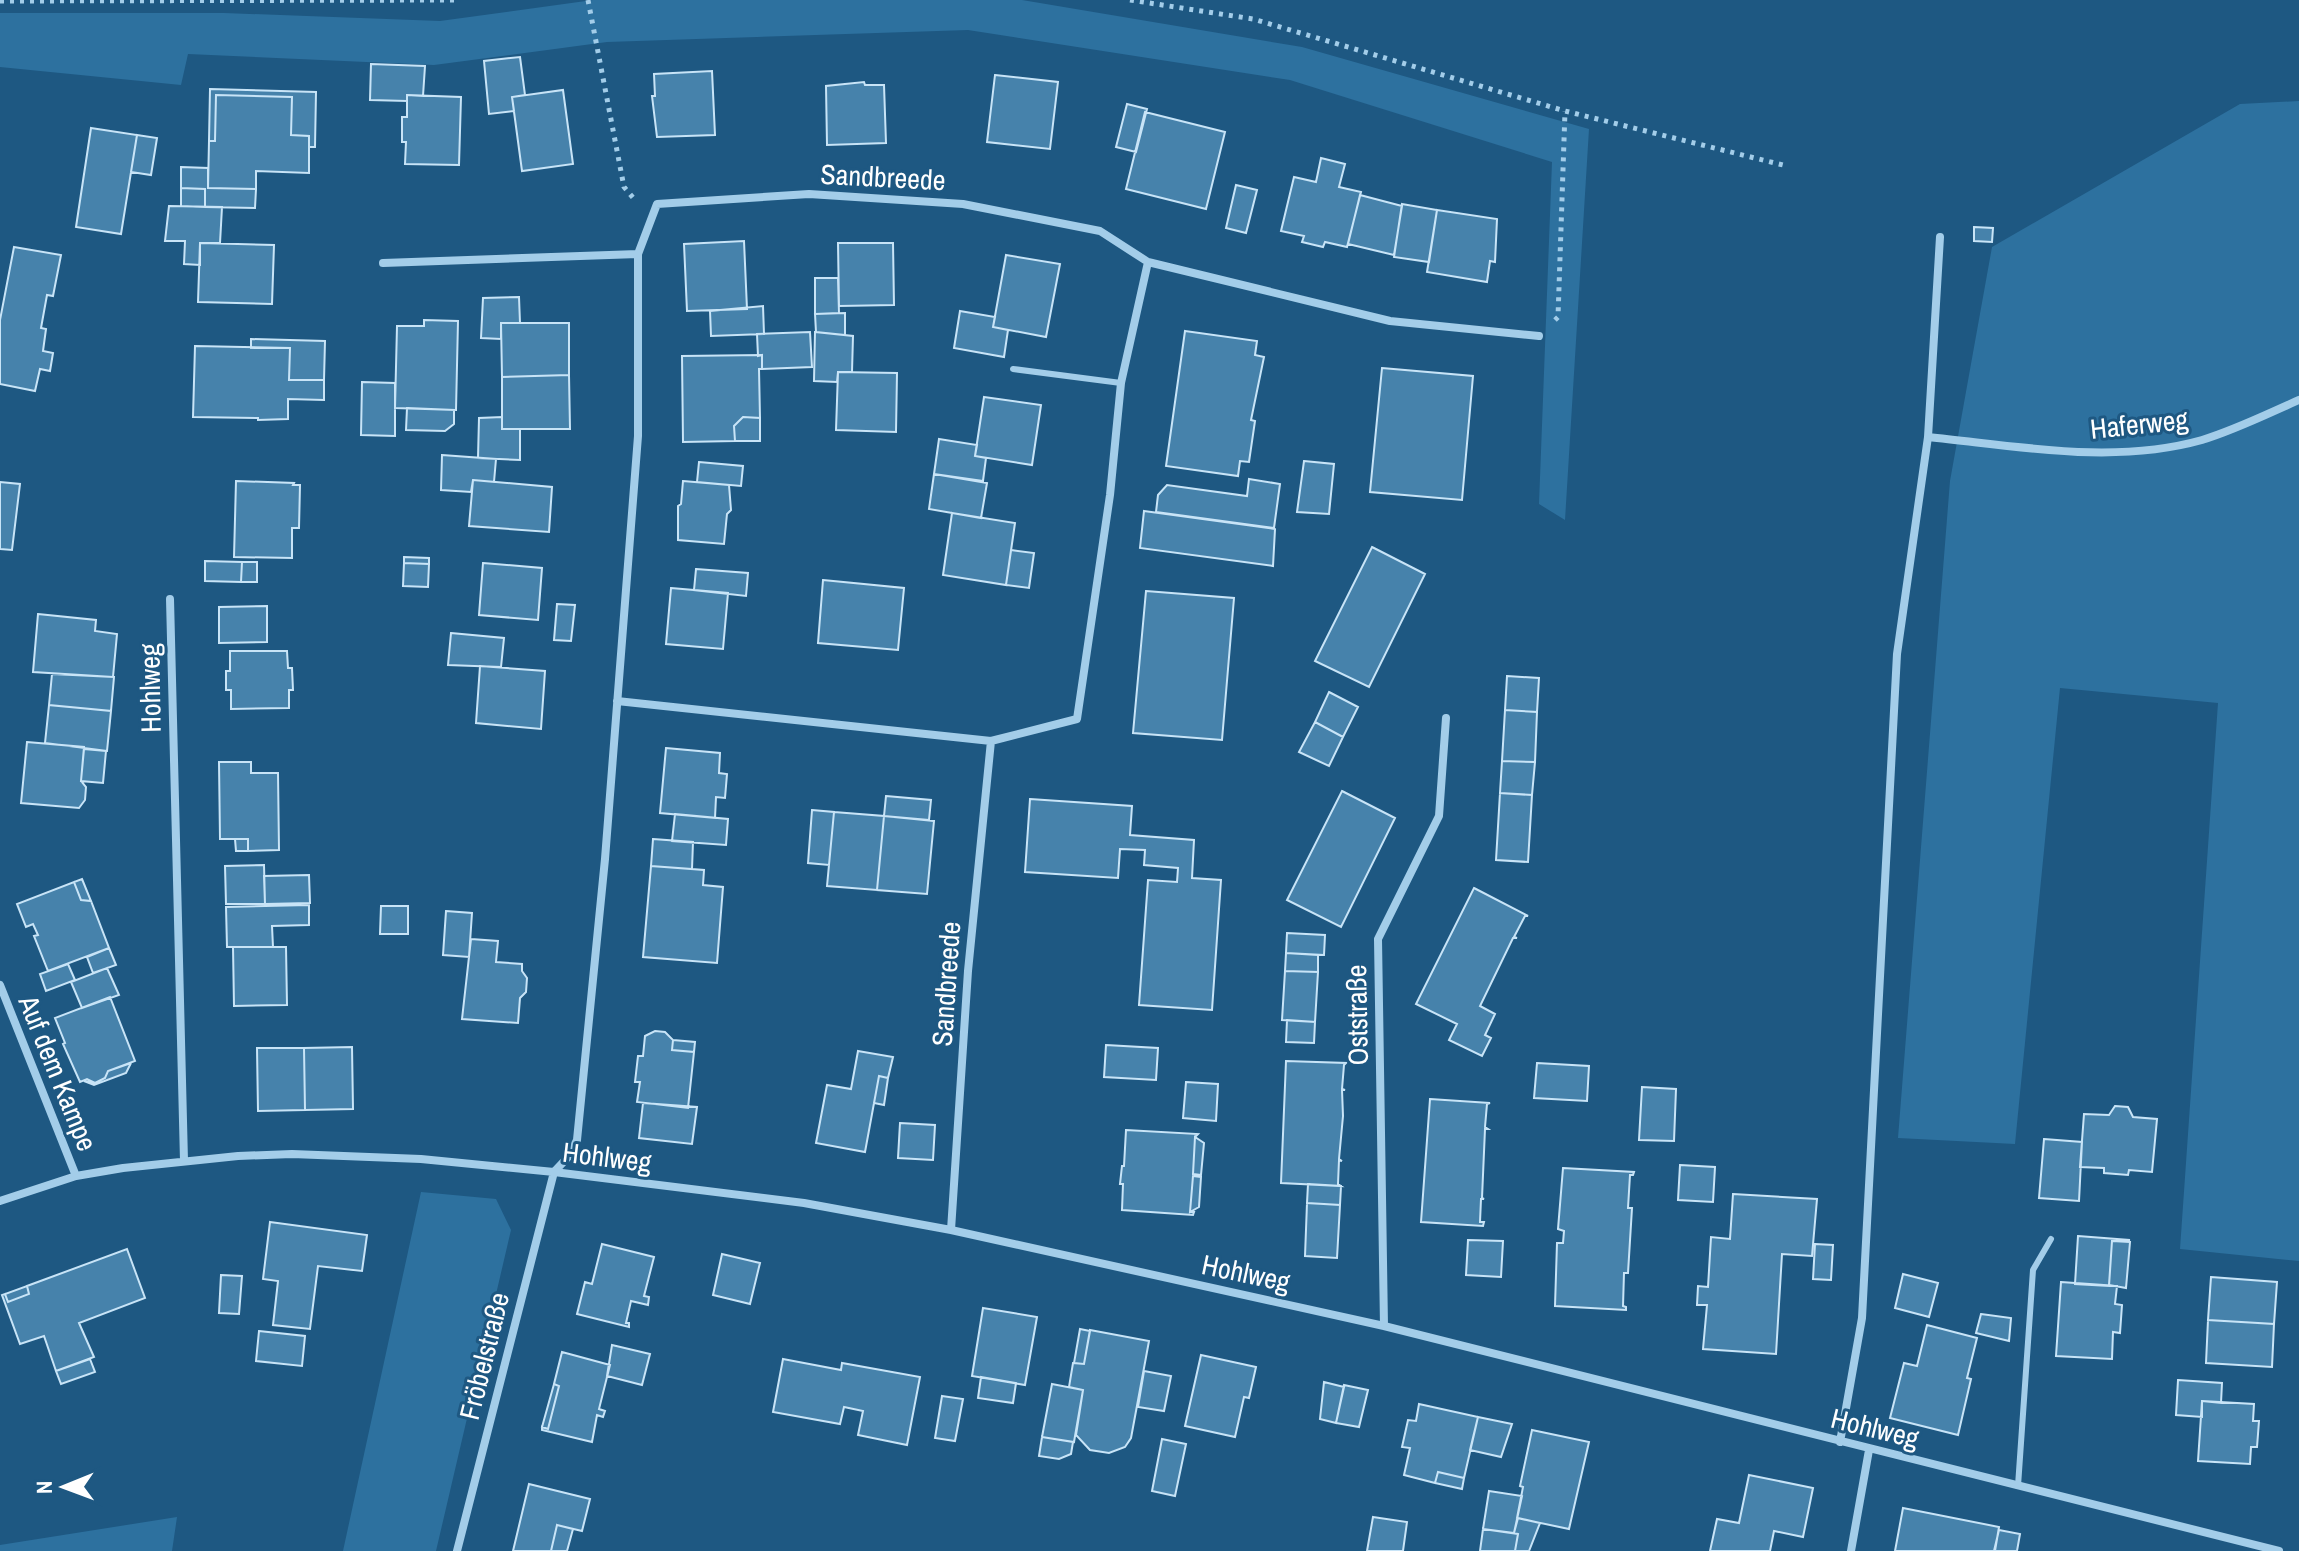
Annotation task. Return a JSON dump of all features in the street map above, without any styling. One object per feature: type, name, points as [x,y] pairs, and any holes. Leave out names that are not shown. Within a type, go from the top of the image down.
[{"type":"street","name":"Sandbreede","points":[[650,220],[657,204],[809,194],[963,204],[1100,231],[1148,262],[1390,321],[1539,336]]},
{"type":"street","points":[[554,1172],[569,1156],[577,1140],[605,859],[638,436],[638,254],[650,220]]},
{"type":"street","points":[[1840,1442],[1862,1318],[1897,654],[1928,437],[1940,237]]},
{"type":"street","points":[[383,263],[638,254]]},
{"type":"street","points":[[617,701],[991,741],[1077,719],[1110,495],[1121,383],[1148,262]]},
{"type":"street","name":"Haferweg","points":[[1928,437],[2101,454],[2166,447],[2203,439],[2299,400]]},
{"type":"street","name":"Hohlweg","points":[[170,599],[184,1161]]},
{"type":"street","name":"Oststraße","points":[[1384,1326],[1378,939],[1439,816],[1446,718]]},
{"type":"street","name":"Sandbreede","points":[[951,1230],[968,971],[991,741]]},
{"type":"street","name":"Auf dem Kampe","points":[[0,985],[76,1176]]},
{"type":"street","name":"Hohlweg","points":[[0,1201],[76,1176],[184,1161],[292,1154],[421,1159],[804,1203],[951,1230],[1384,1326],[2279,1551]]},
{"type":"street","name":"Fröbelstraße","points":[[457,1551],[554,1172]]},
{"type":"street","points":[[1851,1551],[1869,1450]]},
{"type":"lane","points":[[1013,369],[1121,383]]},
{"type":"lane","points":[[2018,1486],[2033,1270],[2051,1239]]},
{"type":"path","points":[[0,1],[454,0]]},
{"type":"path","points":[[588,0],[624,187],[650,220]]},
{"type":"path","points":[[1130,0],[1253,19],[1565,111],[1783,165]]},
{"type":"path","points":[[1539,336],[1558,317],[1565,111]]},
{"type":"shaded area","points":[[593,0],[1022,0],[1302,47],[1589,129],[1565,520],[1539,504],[1552,162],[1290,80],[968,30],[607,42],[434,65],[188,54],[181,85],[0,67],[0,13],[224,13],[440,21]]},
{"type":"shaded area","points":[[2299,101],[2299,1261],[2180,1249],[2218,703],[2060,688],[2015,1144],[1898,1138],[1950,481],[1992,247],[2240,104]]},
{"type":"shaded area","points":[[421,1192],[496,1199],[511,1230],[436,1551],[343,1551]]},
{"type":"shaded area","points":[[177,1517],[172,1551],[0,1551],[0,1545]]},
{"type":"building","points":[[520,57],[525,95],[512,97],[514,111],[489,114],[484,61]]},
{"type":"building","points":[[371,64],[425,66],[423,96],[407,95],[407,101],[370,100]]},
{"type":"building","points":[[712,71],[715,135],[657,137],[652,96],[655,96],[654,74]]},
{"type":"building","points":[[995,75],[1058,82],[1050,149],[987,142]]},
{"type":"building","points":[[864,82],[865,85],[884,85],[886,143],[827,145],[826,86]]},
{"type":"building","points":[[210,89],[316,92],[315,147],[309,147],[309,136],[291,135],[292,97],[216,95],[215,141],[209,141]]},
{"type":"building","points":[[563,90],[573,164],[522,171],[512,97]]},
{"type":"building","points":[[216,95],[292,97],[291,135],[309,136],[309,173],[256,171],[256,189],[208,188],[209,141],[215,141]]},
{"type":"building","points":[[407,95],[461,97],[459,165],[405,164],[402,117],[407,117]]},
{"type":"building","points":[[1127,104],[1147,109],[1136,152],[1116,147]]},
{"type":"building","points":[[1145,112],[1225,132],[1206,209],[1126,189]]},
{"type":"building","points":[[91,128],[137,135],[121,234],[76,227]]},
{"type":"building","points":[[137,135],[157,138],[151,175],[131,172]]},
{"type":"building","points":[[1321,158],[1345,164],[1339,187],[1361,192],[1347,247],[1325,242],[1323,247],[1302,242],[1304,236],[1281,231],[1294,177],[1316,182]]},
{"type":"building","points":[[181,167],[208,168],[208,188],[256,189],[255,208],[205,207],[205,189],[181,188]]},
{"type":"building","points":[[1236,185],[1257,190],[1246,233],[1226,228]]},
{"type":"building","points":[[181,188],[205,189],[205,207],[181,206]]},
{"type":"building","points":[[1360,195],[1402,206],[1394,255],[1348,244]]},
{"type":"building","points":[[1402,204],[1437,210],[1429,262],[1394,257]]},
{"type":"building","points":[[169,206],[222,207],[220,243],[200,243],[200,265],[184,264],[185,241],[165,241]]},
{"type":"building","points":[[1437,210],[1497,219],[1495,262],[1490,261],[1487,282],[1427,272]]},
{"type":"building","points":[[1974,227],[1993,228],[1992,242],[1974,241]]},
{"type":"building","points":[[744,241],[747,309],[687,311],[684,244]]},
{"type":"building","points":[[200,243],[274,245],[272,304],[198,302]]},
{"type":"building","points":[[838,243],[893,243],[894,305],[839,306]]},
{"type":"building","points":[[14,247],[61,255],[53,296],[47,295],[41,328],[46,329],[43,351],[53,353],[50,371],[40,369],[35,391],[0,384],[0,320]]},
{"type":"building","points":[[1006,255],[1060,264],[1046,337],[993,327]]},
{"type":"building","points":[[815,278],[838,278],[839,313],[815,314]]},
{"type":"building","points":[[519,297],[520,323],[501,323],[501,339],[481,338],[483,298]]},
{"type":"building","points":[[763,306],[764,334],[711,336],[710,311]]},
{"type":"building","points":[[960,311],[995,317],[993,327],[1008,330],[1004,357],[954,348]]},
{"type":"building","points":[[845,313],[845,335],[816,332],[815,314]]},
{"type":"building","points":[[424,320],[458,321],[456,410],[395,408],[397,326],[424,326]]},
{"type":"building","points":[[501,323],[569,323],[569,375],[502,377]]},
{"type":"building","points":[[1185,331],[1257,341],[1255,355],[1264,357],[1251,420],[1255,421],[1249,462],[1240,461],[1238,476],[1166,466]]},
{"type":"building","points":[[810,332],[812,367],[762,369],[757,334]]},
{"type":"building","points":[[815,332],[853,336],[852,372],[838,372],[837,382],[814,381]]},
{"type":"building","points":[[251,339],[325,341],[324,380],[289,380],[290,348],[251,348]]},
{"type":"building","points":[[195,346],[290,348],[289,380],[324,380],[324,400],[288,399],[288,419],[193,417]]},
{"type":"building","points":[[762,355],[762,369],[759,369],[760,418],[743,417],[734,426],[735,441],[683,442],[682,356]]},
{"type":"building","points":[[1382,368],[1473,376],[1462,500],[1370,492]]},
{"type":"building","points":[[838,372],[897,373],[896,432],[836,430]]},
{"type":"building","points":[[569,375],[570,429],[502,429],[502,377]]},
{"type":"building","points":[[362,382],[395,383],[395,436],[361,435]]},
{"type":"building","points":[[984,397],[1041,405],[1032,465],[975,456]]},
{"type":"building","points":[[407,408],[454,410],[454,424],[445,431],[406,430]]},
{"type":"building","points":[[502,417],[502,429],[520,429],[520,460],[478,458],[479,418]]},
{"type":"building","points":[[743,417],[760,418],[760,441],[735,441],[734,426]]},
{"type":"building","points":[[939,439],[977,445],[975,456],[986,458],[983,481],[934,474]]},
{"type":"building","points":[[442,455],[496,459],[494,482],[473,480],[471,492],[441,490]]},
{"type":"building","points":[[1304,461],[1334,464],[1329,514],[1297,512]]},
{"type":"building","points":[[699,462],[743,466],[741,486],[697,482]]},
{"type":"building","points":[[934,474],[987,483],[981,518],[929,509]]},
{"type":"building","points":[[1249,479],[1280,484],[1274,528],[1156,512],[1158,495],[1167,485],[1247,496]]},
{"type":"building","points":[[473,480],[552,487],[549,532],[469,526]]},
{"type":"building","points":[[236,481],[300,485],[299,528],[292,528],[292,558],[234,557]]},
{"type":"building","points":[[683,481],[729,485],[731,510],[727,514],[724,544],[678,540],[678,506],[681,504]]},
{"type":"building","points":[[0,482],[20,484],[12,550],[0,549]]},
{"type":"building","points":[[1144,511],[1275,529],[1273,566],[1140,548]]},
{"type":"building","points":[[952,513],[1015,523],[1006,585],[943,575]]},
{"type":"building","points":[[1372,547],[1425,574],[1369,687],[1315,661]]},
{"type":"building","points":[[1011,550],[1034,553],[1029,588],[1006,585]]},
{"type":"building","points":[[404,557],[429,558],[429,564],[404,563]]},
{"type":"building","points":[[205,561],[242,562],[241,582],[205,581]]},
{"type":"building","points":[[242,562],[257,562],[257,582],[241,582]]},
{"type":"building","points":[[404,563],[429,564],[428,587],[403,586]]},
{"type":"building","points":[[483,563],[542,568],[538,620],[479,615]]},
{"type":"building","points":[[696,569],[748,573],[746,596],[694,590]]},
{"type":"building","points":[[823,580],[904,588],[898,650],[818,643]]},
{"type":"building","points":[[671,588],[728,593],[723,649],[666,644]]},
{"type":"building","points":[[1146,591],[1234,598],[1222,740],[1133,733]]},
{"type":"building","points":[[557,604],[575,605],[571,641],[554,640]]},
{"type":"building","points":[[267,606],[267,642],[219,643],[219,607]]},
{"type":"building","points":[[38,614],[96,620],[95,631],[117,634],[113,677],[33,672]]},
{"type":"building","points":[[451,633],[504,638],[501,667],[448,665]]},
{"type":"building","points":[[230,651],[287,651],[293,690],[289,690],[289,708],[231,709],[231,690],[226,690]]},
{"type":"building","points":[[480,666],[545,671],[541,729],[476,723]]},
{"type":"building","points":[[52,674],[114,677],[111,711],[49,705]]},
{"type":"building","points":[[1507,676],[1539,678],[1537,712],[1505,710]]},
{"type":"building","points":[[1329,692],[1358,707],[1343,737],[1315,722]]},
{"type":"building","points":[[49,705],[111,711],[107,751],[45,743]]},
{"type":"building","points":[[1505,710],[1537,712],[1535,762],[1502,761]]},
{"type":"building","points":[[1315,722],[1343,737],[1329,766],[1299,752]]},
{"type":"building","points":[[27,742],[84,747],[81,781],[86,787],[85,800],[79,808],[21,803]]},
{"type":"building","points":[[666,748],[720,753],[719,773],[727,774],[725,798],[716,797],[715,818],[660,813]]},
{"type":"building","points":[[84,749],[106,751],[103,783],[81,781]]},
{"type":"building","points":[[1502,761],[1535,762],[1532,795],[1500,793]]},
{"type":"building","points":[[219,762],[251,762],[251,773],[278,773],[279,850],[248,851],[248,839],[220,839]]},
{"type":"building","points":[[1342,791],[1395,818],[1341,927],[1287,900]]},
{"type":"building","points":[[1500,793],[1532,795],[1528,862],[1496,860]]},
{"type":"building","points":[[886,796],[931,800],[929,820],[884,816]]},
{"type":"building","points":[[1030,799],[1132,806],[1130,835],[1194,840],[1192,878],[1221,880],[1212,1010],[1139,1005],[1148,880],[1177,882],[1178,868],[1144,865],[1145,850],[1120,849],[1118,878],[1025,872]]},
{"type":"building","points":[[812,810],[834,812],[829,865],[808,863]]},
{"type":"building","points":[[834,812],[884,816],[877,890],[827,886]]},
{"type":"building","points":[[675,814],[728,819],[726,845],[672,841]]},
{"type":"building","points":[[884,816],[934,821],[927,894],[877,890]]},
{"type":"building","points":[[235,839],[248,839],[248,851],[236,851]]},
{"type":"building","points":[[653,839],[693,842],[692,869],[651,866]]},
{"type":"building","points":[[264,865],[265,904],[226,904],[225,866]]},
{"type":"building","points":[[651,866],[704,870],[703,885],[723,887],[717,963],[643,957]]},
{"type":"building","points":[[309,875],[310,903],[265,904],[264,876]]},
{"type":"building","points":[[82,879],[91,901],[81,900],[74,882]]},
{"type":"building","points":[[74,882],[81,900],[91,901],[109,948],[48,971],[34,936],[38,935],[33,924],[26,927],[17,904]]},
{"type":"building","points":[[1474,888],[1528,916],[1525,916],[1514,937],[1517,938],[1513,938],[1480,1006],[1495,1014],[1485,1035],[1491,1038],[1482,1056],[1449,1040],[1457,1024],[1416,1004]]},
{"type":"building","points":[[309,905],[309,925],[272,926],[273,947],[227,947],[226,907]]},
{"type":"building","points":[[381,906],[408,906],[408,934],[380,934]]},
{"type":"building","points":[[446,911],[472,913],[469,957],[443,955]]},
{"type":"building","points":[[1287,933],[1325,935],[1324,955],[1286,953]]},
{"type":"building","points":[[471,939],[498,941],[496,962],[522,964],[527,978],[526,992],[520,998],[518,1023],[462,1019]]},
{"type":"building","points":[[233,947],[286,947],[287,1005],[234,1006]]},
{"type":"building","points":[[109,948],[116,965],[93,973],[87,957]]},
{"type":"building","points":[[1286,953],[1318,955],[1318,972],[1285,971]]},
{"type":"building","points":[[68,964],[75,980],[46,991],[40,974]]},
{"type":"building","points":[[107,968],[119,995],[82,1008],[71,982]]},
{"type":"building","points":[[1285,971],[1318,972],[1315,1022],[1282,1020]]},
{"type":"building","points":[[110,997],[135,1061],[108,1071],[105,1078],[95,1083],[87,1079],[80,1082],[55,1018]]},
{"type":"building","points":[[1287,1020],[1315,1022],[1314,1043],[1286,1042]]},
{"type":"building","points":[[655,1031],[665,1032],[673,1040],[672,1050],[694,1052],[688,1108],[637,1102],[640,1082],[635,1082],[638,1056],[643,1056],[645,1036]]},
{"type":"building","points":[[673,1040],[695,1042],[694,1052],[672,1050]]},
{"type":"building","points":[[1106,1045],[1158,1048],[1156,1080],[1104,1077]]},
{"type":"building","points":[[352,1047],[353,1109],[305,1110],[304,1048]]},
{"type":"building","points":[[257,1048],[304,1048],[305,1110],[258,1111]]},
{"type":"building","points":[[858,1051],[893,1057],[888,1078],[879,1076],[865,1152],[816,1143],[827,1085],[851,1089]]},
{"type":"building","points":[[1286,1061],[1346,1063],[1339,1159],[1342,1161],[1339,1160],[1338,1184],[1341,1186],[1281,1183]]},
{"type":"building","points":[[131,1063],[126,1073],[94,1085],[84,1081],[95,1083],[105,1078],[108,1071]]},
{"type":"building","points":[[1537,1063],[1589,1066],[1587,1101],[1534,1098]]},
{"type":"building","points":[[879,1076],[888,1078],[884,1105],[874,1103]]},
{"type":"building","points":[[1186,1082],[1218,1084],[1216,1121],[1183,1118]]},
{"type":"building","points":[[1642,1087],[1676,1089],[1674,1141],[1639,1140]]},
{"type":"building","points":[[1430,1099],[1490,1103],[1487,1104],[1485,1127],[1488,1129],[1485,1129],[1484,1199],[1481,1199],[1480,1222],[1484,1222],[1483,1226],[1421,1222]]},
{"type":"building","points":[[643,1103],[697,1107],[692,1144],[639,1138]]},
{"type":"building","points":[[2115,1106],[2128,1107],[2133,1117],[2157,1119],[2152,1172],[2129,1170],[2128,1175],[2104,1173],[2104,1168],[2080,1167],[2084,1114],[2109,1115]]},
{"type":"building","points":[[900,1123],[935,1125],[933,1160],[898,1158]]},
{"type":"building","points":[[1126,1130],[1198,1134],[1195,1137],[1193,1174],[1201,1177],[1193,1176],[1190,1212],[1194,1212],[1193,1215],[1122,1210],[1123,1184],[1120,1184]]},
{"type":"building","points":[[1195,1137],[1204,1143],[1201,1175],[1193,1174]]},
{"type":"building","points":[[2044,1139],[2082,1142],[2079,1201],[2039,1198]]},
{"type":"building","points":[[1680,1165],[1715,1167],[1713,1202],[1678,1200]]},
{"type":"building","points":[[1563,1168],[1634,1172],[1630,1175],[1628,1208],[1632,1208],[1628,1273],[1624,1273],[1623,1306],[1626,1310],[1555,1306],[1557,1243],[1563,1243],[1564,1231],[1558,1229]]},
{"type":"building","points":[[1193,1176],[1201,1177],[1199,1207],[1190,1212]]},
{"type":"building","points":[[1308,1184],[1341,1186],[1340,1205],[1307,1203]]},
{"type":"building","points":[[1733,1194],[1817,1199],[1812,1256],[1782,1254],[1776,1354],[1703,1349],[1707,1305],[1697,1305],[1698,1286],[1708,1287],[1711,1237],[1730,1239]]},
{"type":"building","points":[[1307,1203],[1340,1205],[1337,1258],[1305,1256]]},
{"type":"building","points":[[270,1222],[367,1235],[362,1271],[318,1266],[310,1329],[273,1325],[278,1281],[263,1279]]},
{"type":"building","points":[[2078,1236],[2130,1240],[2112,1241],[2109,1286],[2075,1284]]},
{"type":"building","points":[[1468,1240],[1503,1241],[1501,1277],[1466,1275]]},
{"type":"building","points":[[2112,1241],[2130,1242],[2126,1288],[2109,1285]]},
{"type":"building","points":[[602,1244],[654,1257],[644,1296],[649,1297],[648,1305],[631,1301],[626,1323],[629,1327],[577,1314],[585,1282],[592,1284]]},
{"type":"building","points":[[1815,1244],[1833,1245],[1831,1280],[1813,1279]]},
{"type":"building","points":[[127,1249],[145,1298],[79,1323],[94,1357],[56,1371],[44,1336],[20,1344],[2,1295],[5,1294],[8,1302],[29,1294],[27,1286]]},
{"type":"building","points":[[722,1254],[760,1263],[750,1304],[713,1295]]},
{"type":"building","points":[[1903,1274],[1938,1283],[1929,1317],[1895,1308]]},
{"type":"building","points":[[221,1275],[242,1276],[239,1314],[219,1313]]},
{"type":"building","points":[[2211,1277],[2277,1282],[2274,1324],[2208,1320]]},
{"type":"building","points":[[2061,1282],[2117,1286],[2115,1304],[2122,1305],[2120,1333],[2113,1332],[2112,1359],[2056,1356]]},
{"type":"building","points":[[27,1286],[29,1294],[8,1302],[5,1294]]},
{"type":"building","points":[[983,1308],[1037,1317],[1025,1385],[972,1376]]},
{"type":"building","points":[[1981,1314],[2011,1318],[2009,1341],[1976,1333]]},
{"type":"building","points":[[2208,1320],[2274,1324],[2272,1367],[2206,1363]]},
{"type":"building","points":[[1927,1325],[1977,1338],[1958,1435],[1890,1418],[1904,1363],[1917,1366]]},
{"type":"building","points":[[1080,1329],[1090,1331],[1084,1364],[1074,1363]]},
{"type":"building","points":[[1090,1330],[1149,1341],[1131,1438],[1125,1447],[1109,1453],[1090,1450],[1076,1435],[1083,1390],[1069,1387],[1073,1363],[1084,1364]]},
{"type":"building","points":[[259,1331],[305,1336],[302,1366],[256,1361]]},
{"type":"building","points":[[612,1345],[650,1354],[642,1385],[607,1376]]},
{"type":"building","points":[[562,1352],[610,1365],[599,1409],[605,1411],[603,1417],[597,1415],[592,1442],[542,1430],[542,1427],[548,1429],[559,1386],[554,1384]]},
{"type":"building","points":[[1201,1355],[1256,1367],[1249,1398],[1244,1397],[1235,1437],[1185,1426]]},
{"type":"building","points":[[90,1359],[95,1372],[61,1384],[56,1371]]},
{"type":"building","points":[[783,1359],[841,1370],[842,1363],[920,1377],[907,1445],[858,1435],[863,1411],[844,1407],[840,1424],[773,1412]]},
{"type":"building","points":[[1144,1371],[1171,1376],[1164,1411],[1138,1407]]},
{"type":"building","points":[[981,1377],[1016,1383],[1013,1403],[978,1398]]},
{"type":"building","points":[[2178,1380],[2222,1383],[2221,1403],[2202,1401],[2202,1417],[2176,1415]]},
{"type":"building","points":[[1324,1382],[1344,1387],[1336,1423],[1320,1419]]},
{"type":"building","points":[[554,1384],[559,1386],[548,1429],[542,1427]]},
{"type":"building","points":[[1052,1384],[1083,1390],[1074,1442],[1042,1437]]},
{"type":"building","points":[[1344,1385],[1368,1390],[1359,1427],[1336,1423]]},
{"type":"building","points":[[942,1396],[963,1399],[955,1441],[935,1438]]},
{"type":"building","points":[[2202,1401],[2254,1404],[2253,1421],[2259,1421],[2257,1447],[2251,1447],[2250,1464],[2198,1461]]},
{"type":"building","points":[[1419,1404],[1478,1417],[1464,1478],[1438,1472],[1435,1483],[1404,1475],[1410,1448],[1402,1447],[1408,1420],[1416,1421]]},
{"type":"building","points":[[1478,1417],[1512,1424],[1501,1457],[1470,1450]]},
{"type":"building","points":[[1532,1430],[1589,1442],[1569,1529],[1517,1518],[1523,1487],[1520,1486]]},
{"type":"building","points":[[1042,1437],[1073,1442],[1071,1454],[1059,1459],[1039,1456]]},
{"type":"building","points":[[1162,1439],[1186,1444],[1175,1496],[1152,1491]]},
{"type":"building","points":[[1438,1472],[1464,1478],[1462,1489],[1435,1483]]},
{"type":"building","points":[[1749,1475],[1813,1488],[1803,1537],[1774,1531],[1770,1551],[1710,1551],[1717,1519],[1739,1523]]},
{"type":"building","points":[[529,1484],[590,1499],[582,1531],[557,1525],[551,1551],[513,1551]]},
{"type":"building","points":[[1489,1491],[1522,1496],[1514,1533],[1483,1529]]},
{"type":"building","points":[[1903,1508],[1999,1527],[1995,1551],[1895,1551]]},
{"type":"building","points":[[1373,1517],[1407,1522],[1403,1551],[1367,1551]]},
{"type":"building","points":[[1518,1518],[1540,1523],[1529,1551],[1515,1551],[1518,1534],[1514,1533]]},
{"type":"building","points":[[557,1525],[573,1529],[567,1551],[551,1551]]},
{"type":"building","points":[[1483,1529],[1518,1534],[1515,1551],[1480,1551]]},
{"type":"building","points":[[1999,1530],[2020,1534],[2017,1551],[1994,1551]]}]
